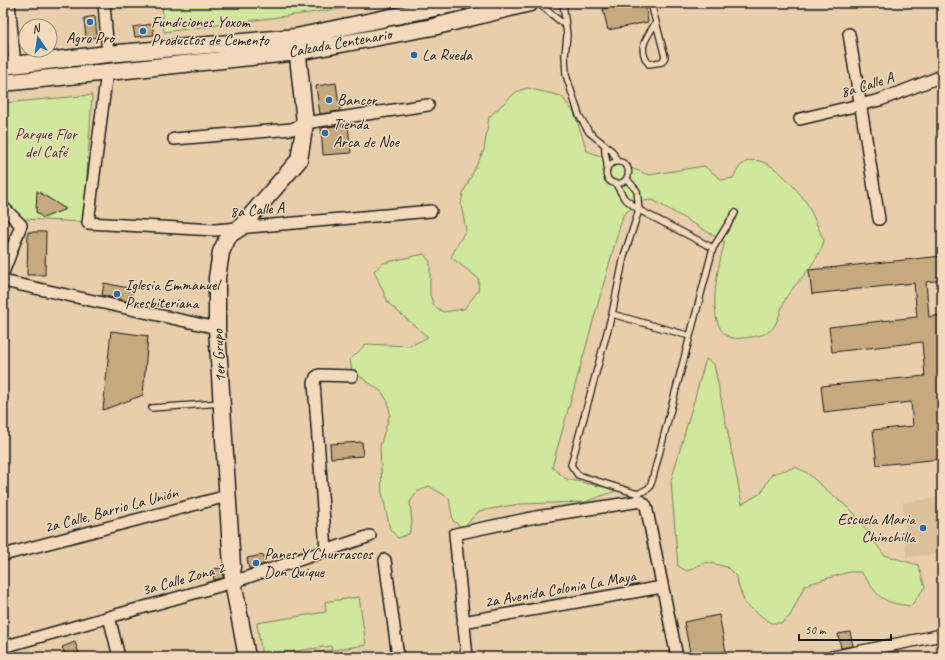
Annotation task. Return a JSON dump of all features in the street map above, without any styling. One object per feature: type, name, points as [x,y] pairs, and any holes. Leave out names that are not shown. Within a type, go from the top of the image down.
[{"type":"main road","name":"Calzada Centenario","points":[[9,66],[108,54],[297,44],[458,3]]},
{"type":"main road","name":"Calzada Centenario","points":[[3,83],[107,71],[297,44],[432,27],[530,3]]},
{"type":"main road","name":"1er Grupo","points":[[247,657],[233,582],[217,328],[216,278],[221,252],[229,235],[240,228],[299,160],[305,123],[297,44]]},
{"type":"street","points":[[9,3],[9,66]]},
{"type":"street","points":[[104,3],[108,54]]},
{"type":"street","points":[[850,34],[879,218]]},
{"type":"street","name":"8a Calle A","points":[[107,71],[88,223],[215,230],[431,211]]},
{"type":"street","name":"8a Calle A","points":[[800,119],[880,100],[942,76]]},
{"type":"street","points":[[174,139],[292,129],[305,123],[428,105]]},
{"type":"street","points":[[3,207],[22,225],[3,273]]},
{"type":"street","points":[[3,281],[217,328]]},
{"type":"street","points":[[326,550],[314,383],[316,377],[319,375],[352,376]]},
{"type":"street","name":"2a Calle, Barrio La Unión","points":[[3,555],[227,496]]},
{"type":"street","points":[[467,657],[454,538],[458,532],[536,517],[641,501],[646,506],[677,657]]},
{"type":"street","name":"3a Calle Zona 2","points":[[3,647],[233,582],[370,536]]},
{"type":"street","points":[[385,560],[398,657]]},
{"type":"street","name":"2a Avenida Colonia La Maya","points":[[463,622],[662,587]]},
{"type":"street","points":[[109,616],[119,657]]},
{"type":"street","points":[[832,657],[942,635]]},
{"type":"lane","points":[[538,3],[566,26]]},
{"type":"lane","points":[[563,3],[567,44],[565,55],[566,75],[579,115],[589,132],[605,147],[612,151],[617,161]]},
{"type":"lane","points":[[651,3],[664,57],[662,62],[649,64],[645,59],[642,48],[644,40],[655,24]]},
{"type":"lane","points":[[605,147],[604,156],[608,166]]},
{"type":"lane","points":[[617,161],[623,162],[629,173],[627,179],[622,183],[616,184],[607,178],[606,172],[608,166],[612,162],[617,161]]},
{"type":"lane","points":[[627,179],[637,190],[639,210],[624,256],[612,314],[571,466],[578,475],[638,494],[648,488],[652,481],[713,248],[736,213]]},
{"type":"lane","points":[[616,184],[624,198],[639,210],[713,248]]},
{"type":"lane","points":[[612,314],[690,336]]},
{"type":"lane","points":[[152,408],[222,403]]},
{"type":"shaded area","name":"Escuela Maria Chinchilla","points":[[942,498],[942,554],[906,557],[903,502]]},
{"type":"green space","points":[[162,3],[365,3],[347,8],[164,32]]},
{"type":"green space","points":[[527,88],[561,96],[574,112],[587,151],[649,175],[704,166],[722,180],[733,178],[739,168],[746,162],[757,160],[765,163],[789,181],[802,196],[811,211],[824,241],[814,262],[786,297],[777,321],[772,329],[762,335],[754,337],[729,337],[721,329],[716,317],[715,301],[716,284],[725,242],[653,200],[641,201],[623,215],[552,467],[566,479],[618,490],[585,502],[519,504],[479,511],[463,528],[453,521],[449,498],[429,486],[417,492],[410,502],[412,523],[409,534],[398,538],[390,529],[382,493],[380,446],[390,414],[388,402],[382,392],[352,371],[350,360],[366,344],[410,346],[428,337],[389,304],[374,271],[383,263],[424,254],[430,262],[430,295],[434,306],[443,312],[464,309],[478,291],[479,279],[451,257],[466,229],[461,205],[463,193],[484,150],[489,117],[516,92]]},
{"type":"green space","name":"Parque Flor del Café","points":[[92,95],[84,222],[3,218],[3,103]]},
{"type":"green space","points":[[706,359],[714,364],[742,504],[761,493],[772,474],[796,467],[807,473],[854,513],[884,555],[918,565],[925,587],[911,606],[892,603],[886,600],[876,593],[861,572],[849,572],[805,585],[790,616],[782,623],[771,623],[745,604],[735,575],[727,567],[706,562],[687,571],[678,566],[671,481]]},
{"type":"green space","points":[[359,597],[366,645],[333,650],[334,657],[295,657],[332,650],[331,646],[262,656],[257,623],[326,612],[325,602]]},
{"type":"building","points":[[633,3],[645,3],[648,22],[608,30],[603,9]]},
{"type":"building","points":[[95,16],[97,37],[86,39],[84,18]]},
{"type":"building","name":"Fundiciones Yoxom Productos de Cemento","points":[[152,24],[154,35],[135,37],[133,27]]},
{"type":"building","name":"Bancor","points":[[336,83],[340,111],[320,114],[316,86]]},
{"type":"building","points":[[342,125],[343,127],[348,126],[351,153],[323,155],[321,128]]},
{"type":"building","points":[[37,191],[66,209],[43,218],[36,212]]},
{"type":"building","points":[[28,232],[46,232],[45,275],[27,275]]},
{"type":"building","points":[[942,256],[942,280],[926,282],[929,317],[942,315],[942,459],[877,465],[873,430],[913,426],[911,402],[824,412],[821,386],[925,376],[922,342],[832,352],[829,327],[917,317],[914,283],[812,294],[809,270]]},
{"type":"building","name":"Iglesia Emmanuel Presbiteriana","points":[[104,283],[133,289],[130,302],[102,295]]},
{"type":"building","points":[[111,331],[148,336],[143,395],[103,410]]},
{"type":"building","points":[[362,442],[363,456],[331,458],[330,444]]},
{"type":"building","name":"Panes Y Churrascos Don Quique","points":[[263,555],[265,564],[249,569],[247,558]]},
{"type":"building","points":[[223,568],[223,578],[214,580],[213,569]]},
{"type":"building","points":[[719,615],[727,657],[691,657],[684,622]]},
{"type":"building","points":[[850,632],[853,646],[841,648],[838,634]]},
{"type":"building","points":[[75,642],[79,653],[66,657],[62,647]]},
{"type":"place","name":"Agro Pro","points":[[90,22]]},
{"type":"place","name":"Fundiciones Yoxom Productos de Cemento","points":[[143,31]]},
{"type":"place","name":"La Rueda","points":[[414,55]]},
{"type":"place","name":"Bancor","points":[[329,100]]},
{"type":"place","name":"Tienda Arca de Noe","points":[[325,133]]},
{"type":"place","name":"Iglesia Emmanuel Presbiteriana","points":[[117,294]]},
{"type":"place","name":"Escuela Maria Chinchilla","points":[[923,528]]},
{"type":"place","name":"Panes Y Churrascos Don Quique","points":[[256,563]]}]
